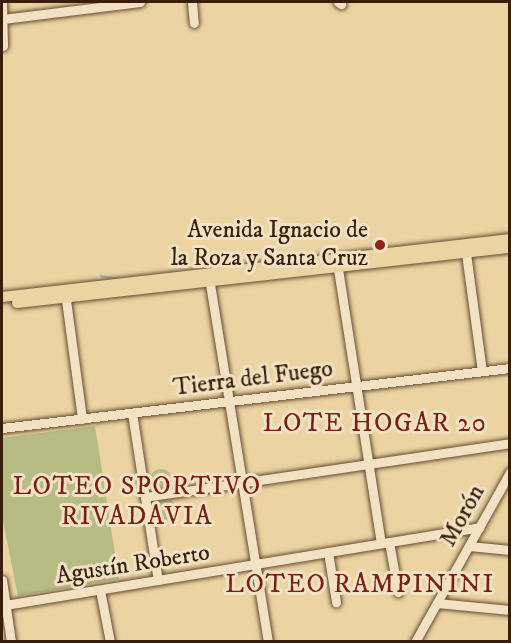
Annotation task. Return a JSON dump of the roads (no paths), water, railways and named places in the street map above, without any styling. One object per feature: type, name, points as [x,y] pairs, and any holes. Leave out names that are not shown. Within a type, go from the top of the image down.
[{"type":"main road","points":[[2,297],[510,239]]},
{"type":"main road","points":[[2,303],[66,300],[510,248]]},
{"type":"street","points":[[2,2],[3,46]]},
{"type":"street","points":[[3,19],[72,6],[140,2]]},
{"type":"street","points":[[192,2],[194,23]]},
{"type":"street","points":[[466,253],[482,371]]},
{"type":"street","points":[[338,269],[368,464],[398,592]]},
{"type":"street","points":[[210,284],[268,642]]},
{"type":"street","points":[[66,300],[82,419]]},
{"type":"street","name":"Tierra del Fuego","points":[[2,428],[510,368]]},
{"type":"street","points":[[132,413],[158,580]]},
{"type":"street","points":[[145,497],[510,443]]},
{"type":"street","name":"Morón","points":[[414,642],[480,527],[505,491],[510,472]]},
{"type":"street","name":"Agustín Roberto","points":[[5,605],[480,527]]},
{"type":"street","points":[[469,546],[510,550]]},
{"type":"street","points":[[328,552],[336,602]]},
{"type":"street","points":[[2,580],[11,642]]},
{"type":"street","points":[[100,590],[110,642]]},
{"type":"street","points":[[437,603],[510,610]]},
{"type":"waterway","points":[[101,276],[119,279]]},
{"type":"place","name":"Avenida Ignacio de la Roza y Santa Cruz","points":[[380,245]]},
{"type":"district","name":"LOTE HOGAR 20","points":[[375,424]]},
{"type":"district","name":"LOTEO SPORTIVO RIVADAVIA","points":[[137,502]]},
{"type":"district","name":"LOTEO RAMPININI","points":[[360,585]]}]
